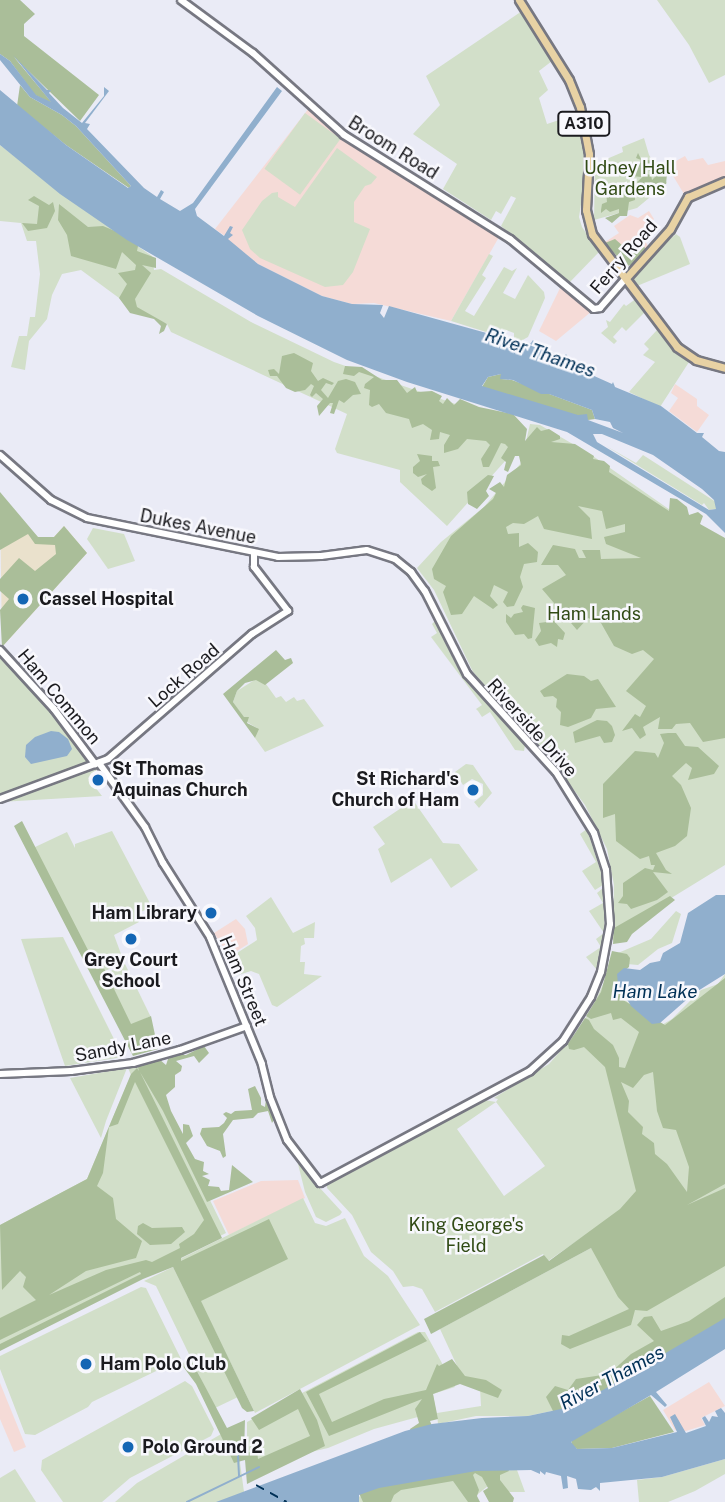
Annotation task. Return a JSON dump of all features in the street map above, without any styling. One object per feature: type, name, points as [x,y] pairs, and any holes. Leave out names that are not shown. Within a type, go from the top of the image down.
[{"type":"main road","name":"A310","points":[[519,0],[576,95],[589,154],[587,219],[596,242],[681,351],[702,362],[725,368]]},
{"type":"main road","name":"Ferry Road","points":[[626,278],[673,224],[688,197],[725,181]]},
{"type":"main road","points":[[617,267],[635,268]]},
{"type":"street","name":"Broom Road","points":[[181,0],[253,53],[353,142],[508,237],[597,309]]},
{"type":"street","name":"Ferry Road","points":[[597,309],[626,278]]},
{"type":"street","name":"Dukes Avenue","points":[[0,455],[51,500],[81,516],[286,557],[367,550],[395,559],[408,569]]},
{"type":"street","name":"Lock Road","points":[[97,764],[123,748],[252,634],[288,611],[253,565],[254,552]]},
{"type":"street","name":"Riverside Drive","points":[[320,1183],[513,1083],[545,1059],[568,1034],[591,997],[601,972],[609,936],[610,907],[606,870],[585,814],[556,772],[467,674],[425,591],[408,569]]},
{"type":"street","name":"Ham Common","points":[[0,650],[54,709],[97,764],[0,799]]},
{"type":"street","name":"Ham Street","points":[[97,764],[145,827],[163,863],[210,937],[247,1026],[288,1140],[320,1183]]},
{"type":"street","name":"Sandy Lane","points":[[0,1074],[71,1071],[133,1063],[180,1050],[247,1026]]},
{"type":"shaded area","points":[[309,108],[369,156],[499,237],[451,321],[374,303],[352,304],[322,296],[258,264],[227,239],[232,227],[225,236],[215,229]]},
{"type":"shaded area","points":[[685,156],[688,161],[703,158],[708,165],[725,161],[725,177],[684,194],[667,166]]},
{"type":"shaded area","points":[[649,211],[654,219],[641,234],[648,246],[631,265],[626,266],[605,242],[619,233],[614,226],[630,215],[638,218]]},
{"type":"shaded area","points":[[562,284],[592,311],[556,341],[539,331]]},
{"type":"shaded area","points":[[675,384],[697,399],[697,406],[709,415],[697,432],[669,411],[678,398],[671,393]]},
{"type":"shaded area","name":"Cassel Hospital","points":[[0,500],[38,537],[53,538],[64,526],[87,553],[2,647]]},
{"type":"shaded area","points":[[236,919],[245,929],[248,944],[229,956],[214,933]]},
{"type":"shaded area","points":[[298,1180],[305,1198],[229,1235],[213,1201],[261,1181]]},
{"type":"shaded area","points":[[709,1382],[725,1406],[701,1418],[705,1425],[686,1431],[675,1430],[663,1410]]},
{"type":"shaded area","points":[[0,1383],[26,1447],[14,1452],[0,1419]]},
{"type":"green space","points":[[0,0],[20,0],[35,14],[24,24],[24,36],[99,95],[80,121],[14,57],[53,104],[35,95],[10,61],[0,54]]},
{"type":"green space","points":[[657,0],[725,0],[725,75],[709,83],[689,45]]},
{"type":"green space","points":[[522,11],[552,61],[539,71],[548,90],[539,98],[547,124],[565,118],[570,135],[581,128],[586,172],[579,217],[582,227],[599,252],[568,284],[501,226],[516,198],[511,196],[501,214],[496,211],[491,220],[443,189],[457,164],[413,134],[440,105],[426,76]]},
{"type":"green space","points":[[20,85],[30,97],[76,126],[131,186],[129,188],[66,145],[17,106]]},
{"type":"green space","points":[[305,113],[341,139],[300,195],[264,169]]},
{"type":"green space","name":"Udney Hall Gardens","points":[[644,138],[649,155],[667,183],[637,208],[594,220],[595,164],[623,152],[622,147]]},
{"type":"green space","points":[[0,145],[74,203],[152,256],[154,270],[161,269],[251,322],[334,362],[496,418],[514,451],[447,526],[400,482],[400,470],[337,453],[335,449],[347,414],[171,332],[167,324],[134,309],[81,270],[62,274],[52,295],[47,319],[29,341],[25,370],[11,367],[19,336],[27,336],[30,317],[35,317],[40,274],[36,241],[27,241],[21,223],[0,221]]},
{"type":"green space","points":[[337,148],[377,177],[365,186],[354,202],[354,222],[370,229],[353,272],[343,285],[325,287],[260,258],[250,249],[242,230],[262,201],[272,193],[278,192],[278,197],[295,207]]},
{"type":"green space","points":[[638,153],[641,159],[654,161],[667,174],[666,184],[640,185],[637,182],[646,174],[651,175],[652,180],[655,177],[646,167],[641,168],[641,177],[632,176],[633,169],[641,160],[636,158]]},
{"type":"green space","points":[[615,187],[622,191],[630,189],[635,193],[635,200],[629,202],[627,216],[620,216],[612,223],[605,218],[619,213],[619,209],[610,212],[606,209],[601,213],[601,210],[602,204],[607,202],[606,192]]},
{"type":"green space","points":[[34,196],[49,205],[53,202],[55,211],[47,228],[28,231],[22,223],[37,224],[39,206],[28,200]]},
{"type":"green space","points":[[59,204],[88,227],[103,226],[139,241],[137,251],[156,258],[156,268],[142,265],[151,273],[135,299],[137,307],[167,324],[164,331],[159,334],[161,326],[154,319],[130,313],[119,298],[127,284],[118,273],[135,270],[136,265],[122,252],[116,269],[71,256],[67,235],[58,220]]},
{"type":"green space","points":[[676,234],[680,237],[690,264],[637,286],[632,279],[654,253]]},
{"type":"green space","points":[[615,239],[630,252],[640,242],[646,249],[631,265],[626,266],[605,243]]},
{"type":"green space","points":[[489,254],[493,256],[482,275],[486,278],[465,311],[474,316],[504,267],[512,271],[517,268],[503,293],[515,299],[528,275],[544,292],[545,298],[528,337],[519,342],[514,340],[514,333],[506,330],[502,337],[451,321]]},
{"type":"green space","points":[[637,298],[646,311],[626,331],[622,327],[613,337],[617,341],[614,344],[601,333],[608,327],[606,320],[610,322],[624,304],[626,306]]},
{"type":"green space","points":[[657,330],[689,362],[660,407],[629,392],[655,362],[643,355],[649,349],[644,344]]},
{"type":"green space","points":[[294,353],[313,363],[311,371],[318,381],[323,378],[334,383],[326,383],[321,390],[328,398],[338,381],[346,379],[355,382],[361,394],[353,395],[344,403],[339,400],[334,414],[330,413],[333,403],[330,403],[319,416],[317,406],[323,399],[316,393],[312,397],[310,395],[314,386],[311,384],[305,390],[295,392],[286,388],[277,376],[270,376],[268,370],[274,369],[279,374],[282,356]]},
{"type":"green space","points":[[345,366],[362,367],[382,380],[397,380],[407,393],[415,387],[417,392],[432,391],[442,396],[439,401],[443,404],[447,398],[454,405],[460,399],[479,407],[513,414],[527,429],[525,441],[537,427],[541,431],[549,429],[560,436],[560,439],[551,442],[575,444],[594,456],[593,459],[604,461],[610,466],[609,472],[669,511],[670,498],[677,499],[687,507],[689,515],[698,512],[703,516],[700,524],[725,538],[725,738],[703,742],[690,723],[676,724],[672,729],[658,729],[660,717],[643,727],[646,735],[640,739],[632,728],[622,731],[635,714],[640,717],[646,706],[626,691],[654,659],[643,650],[632,654],[614,646],[601,623],[588,618],[577,630],[542,589],[566,575],[558,565],[541,565],[553,545],[575,549],[579,558],[586,558],[582,550],[600,550],[601,559],[641,558],[606,544],[604,537],[625,532],[625,524],[606,529],[602,511],[578,506],[590,518],[592,539],[544,529],[538,516],[524,524],[513,523],[506,527],[508,534],[519,533],[519,547],[528,543],[538,552],[537,562],[524,564],[520,577],[523,587],[514,606],[507,607],[503,602],[508,592],[494,585],[490,596],[498,605],[493,609],[474,596],[462,614],[451,615],[443,592],[446,586],[434,579],[432,569],[451,536],[493,499],[496,493],[489,489],[500,482],[504,487],[507,475],[521,465],[519,456],[515,456],[508,472],[504,470],[506,462],[501,458],[508,447],[505,444],[501,443],[489,467],[483,467],[481,459],[490,445],[486,441],[467,439],[458,449],[444,453],[444,445],[450,435],[440,432],[439,439],[430,440],[432,430],[423,424],[412,428],[409,419],[386,413],[379,404],[372,407],[369,405],[370,390],[364,388],[374,377],[359,372],[354,376],[343,374]]},
{"type":"green space","points":[[501,374],[501,379],[512,380],[592,410],[595,419],[588,420],[482,387],[488,377]]},
{"type":"green space","name":"Ham Lands","points":[[530,424],[540,425],[590,454],[673,512],[678,505],[725,546],[725,865],[668,900],[613,941],[614,885],[607,849],[585,805],[548,755],[473,672],[434,590],[417,568],[441,542],[484,507],[521,463]]},
{"type":"green space","points":[[606,446],[636,463],[643,455],[716,502],[716,509],[709,510],[704,503],[702,505]]},
{"type":"green space","points":[[417,454],[432,456],[432,461],[438,461],[440,466],[433,467],[436,488],[432,491],[422,484],[421,479],[427,474],[418,477],[413,473],[413,467],[420,461]]},
{"type":"green space","points":[[488,475],[494,476],[486,491],[489,496],[477,509],[468,504],[467,492]]},
{"type":"green space","name":"Cassel Hospital","points":[[0,492],[38,537],[54,537],[64,526],[87,553],[2,647],[0,610],[9,599],[0,591],[0,579],[19,558],[35,571],[56,554],[55,545],[35,544],[28,534],[0,550]]},
{"type":"green space","points":[[93,528],[124,534],[135,561],[108,569],[87,539]]},
{"type":"green space","points":[[523,605],[535,608],[532,638],[528,639],[524,634],[515,635],[506,622],[506,614],[511,618],[514,614],[523,612]]},
{"type":"green space","points":[[436,620],[467,680],[525,745],[524,751],[515,750],[490,712],[482,717],[476,709],[482,705],[431,637],[437,633],[432,624]]},
{"type":"green space","points":[[554,621],[565,633],[563,640],[558,639],[557,647],[551,643],[539,646],[535,640],[541,631],[539,623]]},
{"type":"green space","points":[[276,650],[285,660],[291,658],[293,663],[265,685],[256,680],[245,683],[237,691],[233,702],[244,717],[249,717],[247,723],[259,729],[255,738],[223,694]]},
{"type":"green space","points":[[0,654],[42,698],[88,757],[86,763],[0,796]]},
{"type":"green space","points":[[567,674],[584,676],[591,681],[598,679],[616,707],[596,709],[591,718],[568,727],[560,725],[561,712],[556,707],[557,699],[553,696],[544,697],[540,691]]},
{"type":"green space","points":[[256,679],[266,684],[276,698],[281,696],[286,702],[294,697],[297,701],[304,699],[324,726],[265,752],[255,738],[257,728],[247,722],[233,702],[237,691]]},
{"type":"green space","points":[[597,720],[607,721],[612,726],[615,735],[612,742],[604,743],[600,736],[575,743],[573,732]]},
{"type":"green space","points":[[676,733],[685,746],[698,747],[719,766],[714,774],[688,780],[692,768],[686,763],[672,776],[681,785],[691,808],[687,836],[675,846],[656,853],[666,870],[672,874],[653,872],[668,892],[657,900],[631,909],[627,904],[618,903],[623,896],[623,883],[645,868],[653,870],[655,865],[651,865],[649,856],[640,859],[616,841],[615,814],[603,818],[603,784],[635,751],[655,753],[658,758],[664,743],[660,734]]},
{"type":"green space","points":[[466,764],[473,765],[492,793],[479,808],[474,802],[483,795],[483,784],[472,779],[463,785],[455,772]]},
{"type":"green space","points":[[96,766],[98,769],[88,778],[102,796],[0,802]]},
{"type":"green space","points":[[413,800],[443,843],[459,844],[478,870],[451,888],[431,858],[391,883],[378,849],[385,844],[373,827]]},
{"type":"green space","points":[[22,821],[90,954],[100,960],[131,1024],[151,1016],[158,1049],[133,1056],[14,826]]},
{"type":"green space","points":[[587,829],[602,875],[603,885],[595,890],[582,871],[596,862],[580,834]]},
{"type":"green space","points":[[112,831],[152,907],[136,914],[139,922],[114,935],[124,962],[103,972],[95,967],[33,848],[67,832],[75,848],[75,844]]},
{"type":"green space","points":[[603,888],[605,933],[597,970],[586,957],[601,947],[596,939],[604,933],[589,911],[603,903],[597,893]]},
{"type":"green space","points":[[670,896],[675,900],[632,934],[627,942],[613,944],[614,928]]},
{"type":"green space","points":[[271,897],[293,933],[315,922],[314,938],[304,938],[305,944],[301,946],[300,962],[305,962],[304,974],[322,976],[277,1007],[272,1005],[259,974],[251,971],[232,977],[226,960],[257,940],[255,928],[246,916]]},
{"type":"green space","name":"King George's Field","points":[[676,911],[681,914],[672,943],[658,949],[638,965],[627,964],[614,983],[625,1000],[660,1026],[672,1019],[701,990],[718,984],[725,974],[725,1315],[561,1409],[528,1416],[476,1416],[438,1424],[437,1413],[481,1406],[480,1388],[457,1379],[459,1370],[440,1329],[591,1248],[604,1262],[584,1236],[548,1261],[543,1254],[435,1312],[422,1289],[403,1287],[393,1271],[371,1252],[352,1215],[327,1188],[327,1182],[484,1100],[496,1102],[498,1099],[494,1098],[549,1064],[577,1032],[593,1006],[606,978],[611,956],[651,939]],"holes":[[[496,1102],[545,1166],[504,1196],[457,1129]]]},
{"type":"green space","points":[[63,937],[123,1057],[65,1066],[21,939]]},
{"type":"green space","points":[[612,951],[627,954],[630,958],[629,967],[620,974],[623,1000],[665,1025],[725,978],[725,1184],[687,1205],[725,1188],[725,1266],[647,1311],[635,1310],[631,1325],[570,1349],[561,1344],[562,1335],[569,1336],[629,1309],[618,1297],[591,1248],[431,1334],[424,1319],[544,1255],[549,1261],[620,1209],[636,1191],[605,1067],[584,1047],[574,1050],[569,1049],[568,1044],[585,1018],[613,1045],[619,1058],[619,1067],[625,1068],[639,1032],[621,1018],[613,1020],[611,1013],[591,1019],[586,1016],[601,992]],"holes":[[[653,1072],[657,1111],[663,1128],[676,1130],[689,1167],[687,1192],[667,1164],[655,1154],[654,1143],[642,1134],[643,1127],[628,1112],[629,1101],[621,1082],[633,1088],[644,1075]]]},
{"type":"green space","points":[[125,964],[150,1016],[131,1026],[105,974]]},
{"type":"green space","points":[[204,1046],[209,1053],[199,1063],[194,1056],[176,1061],[182,1066],[181,1071],[175,1075],[175,1087],[166,1095],[183,1134],[183,1124],[189,1125],[193,1136],[186,1143],[195,1159],[204,1162],[203,1171],[209,1174],[202,1176],[210,1180],[208,1186],[219,1187],[221,1191],[229,1190],[232,1165],[253,1182],[207,1202],[163,1111],[140,1072],[222,1238],[181,1258],[181,1261],[269,1219],[288,1259],[201,1301],[254,1411],[247,1412],[242,1408],[173,1267],[143,1279],[0,1351],[0,1344],[141,1274],[140,1272],[0,1340],[0,1318],[36,1300],[23,1287],[26,1277],[20,1271],[2,1290],[0,1225],[87,1179],[131,1074],[137,1068],[139,1071],[138,1067],[159,1059],[166,1065],[168,1059],[176,1055],[186,1055]],"holes":[[[135,1082],[204,1220],[194,1234],[179,1244],[180,1248],[152,1262],[146,1260],[106,1270],[49,1295],[86,1271],[136,1258],[142,1241],[116,1219],[113,1198],[97,1186],[103,1173],[109,1127],[118,1124]]]},
{"type":"green space","points":[[144,1065],[226,1233],[0,1348],[0,1225],[87,1179],[131,1075],[128,1068]]},
{"type":"green space","points":[[127,1068],[106,1121],[101,1138],[70,1078]]},
{"type":"green space","points":[[255,1086],[261,1098],[261,1105],[265,1107],[266,1099],[271,1100],[276,1117],[272,1123],[268,1111],[258,1113],[253,1118],[233,1120],[223,1134],[226,1156],[223,1158],[220,1151],[207,1146],[200,1134],[202,1128],[219,1127],[227,1118],[223,1114],[226,1112],[231,1114],[235,1111],[252,1110],[248,1089]]},
{"type":"green space","points":[[296,1156],[307,1174],[342,1212],[340,1215],[326,1222],[316,1217],[305,1192]]},
{"type":"green space","points":[[303,1198],[315,1223],[326,1226],[345,1218],[364,1256],[388,1276],[420,1325],[255,1413],[180,1259]]},
{"type":"green space","points":[[143,1223],[152,1228],[182,1227],[185,1232],[171,1244],[150,1245],[137,1234],[138,1226]]},
{"type":"green space","points":[[173,1267],[238,1397],[215,1408],[156,1286],[144,1281]]},
{"type":"green space","name":"Ham Polo Club","points":[[141,1287],[146,1288],[181,1359],[92,1402],[88,1407],[35,1435],[25,1434],[0,1369],[0,1356]]},
{"type":"green space","points":[[725,1297],[725,1321],[646,1369],[555,1415],[546,1397],[555,1386],[568,1390],[576,1379],[609,1374],[631,1354],[654,1341],[637,1325],[644,1317],[652,1316],[661,1331],[689,1321]]},
{"type":"green space","points":[[418,1332],[425,1332],[455,1387],[433,1394],[436,1412],[374,1429],[328,1448],[247,1467],[247,1422]]},
{"type":"green space","points":[[420,1332],[427,1341],[319,1394],[332,1422],[384,1399],[426,1390],[437,1364],[439,1366],[452,1359],[465,1376],[486,1380],[502,1390],[498,1398],[460,1384],[433,1394],[438,1419],[430,1421],[432,1426],[412,1436],[410,1429],[419,1423],[415,1409],[422,1399],[329,1436],[306,1392]]},
{"type":"green space","points":[[189,1356],[227,1428],[245,1420],[244,1453],[257,1451],[258,1459],[310,1436],[298,1409],[259,1430],[251,1418],[300,1389],[317,1420],[325,1446],[247,1484],[245,1460],[234,1463],[196,1384],[182,1365]]},
{"type":"green space","name":"Polo Ground 2","points":[[185,1381],[192,1386],[214,1429],[211,1436],[130,1478],[102,1502],[63,1502],[41,1470],[42,1460]]},
{"type":"green space","points":[[650,1396],[674,1432],[612,1448],[577,1449],[571,1445],[572,1439]]},
{"type":"green space","points":[[235,1426],[244,1492],[220,1502],[115,1502],[137,1483]]},
{"type":"green space","points":[[725,1459],[725,1474],[695,1491],[668,1502],[639,1502],[637,1480],[662,1477]]},
{"type":"green space","points":[[507,1467],[509,1471],[500,1475],[500,1480],[514,1498],[513,1502],[489,1502],[483,1491],[488,1488],[482,1477],[475,1473],[473,1475],[480,1502],[468,1502],[453,1481],[401,1490],[394,1495],[391,1502],[363,1502],[359,1493],[362,1489],[423,1475]]},
{"type":"green space","points":[[15,1469],[36,1502],[0,1502],[0,1478]]},
{"type":"green space","points":[[517,1470],[525,1492],[503,1492],[488,1486],[468,1502],[359,1502],[358,1497],[468,1471]]},
{"type":"water","name":"River Thames","points":[[0,54],[10,61],[36,95],[51,102],[13,55],[47,90],[51,90],[49,93],[63,108],[82,123],[104,96],[104,87],[109,91],[85,123],[90,124],[87,129],[144,188],[157,197],[161,190],[164,192],[160,199],[180,211],[193,203],[277,87],[282,91],[195,209],[197,216],[224,236],[230,226],[233,227],[230,233],[233,235],[228,239],[258,264],[322,296],[352,304],[383,305],[380,313],[384,318],[389,306],[519,342],[531,343],[533,340],[539,346],[546,346],[551,352],[563,357],[566,354],[572,362],[577,361],[575,364],[583,371],[612,384],[613,382],[615,387],[661,406],[697,433],[704,433],[702,437],[719,451],[725,452],[725,533],[706,514],[567,432],[407,382],[347,360],[258,316],[127,240],[60,194],[0,145],[0,90],[66,145],[128,188],[131,186],[76,126],[30,97],[0,60]],"holes":[[[501,374],[500,379],[513,380],[541,394],[549,394],[592,410],[595,419],[610,422],[613,428],[623,433],[588,420],[587,414],[578,415],[482,386],[488,377]],[[593,434],[602,434],[653,455],[702,489],[714,500],[716,509],[709,510],[597,442]]]},
{"type":"water","points":[[51,731],[59,732],[68,739],[72,749],[67,756],[31,764],[25,757],[26,745],[35,737]]},
{"type":"water","name":"Ham Lake","points":[[716,895],[725,895],[725,974],[693,994],[660,1023],[652,1024],[631,1006],[618,984],[617,974],[624,968],[640,970],[650,963],[660,961],[663,953],[680,943],[688,913]]},
{"type":"water","points":[[725,1318],[725,1349],[656,1392],[667,1405],[665,1407],[651,1395],[571,1442],[577,1449],[612,1448],[677,1432],[670,1417],[675,1414],[686,1433],[706,1426],[702,1418],[705,1416],[709,1422],[712,1416],[718,1417],[715,1411],[721,1408],[725,1413],[725,1459],[662,1477],[600,1483],[600,1491],[596,1487],[591,1490],[578,1489],[576,1479],[567,1476],[568,1488],[563,1489],[561,1476],[546,1472],[545,1475],[540,1471],[540,1474],[531,1470],[476,1471],[379,1488],[359,1495],[359,1502],[216,1502],[405,1431],[432,1424],[528,1416],[561,1409],[603,1390]]},
{"type":"waterway","points":[[238,1456],[239,1476]]},
{"type":"waterway","points":[[187,1502],[259,1467]]},
{"type":"ferry route","points":[[256,1485],[287,1502]]},
{"type":"place","name":"Cassel Hospital","points":[[23,599]]},
{"type":"place","name":"St Thomas Aquinas Church","points":[[98,780]]},
{"type":"place","name":"St Richard's Church of Ham","points":[[473,790]]},
{"type":"place","name":"Ham Library","points":[[211,913]]},
{"type":"place","name":"Grey Court School","points":[[131,939]]},
{"type":"place","name":"Ham Polo Club","points":[[86,1364]]},
{"type":"place","name":"Polo Ground 2","points":[[128,1447]]}]
